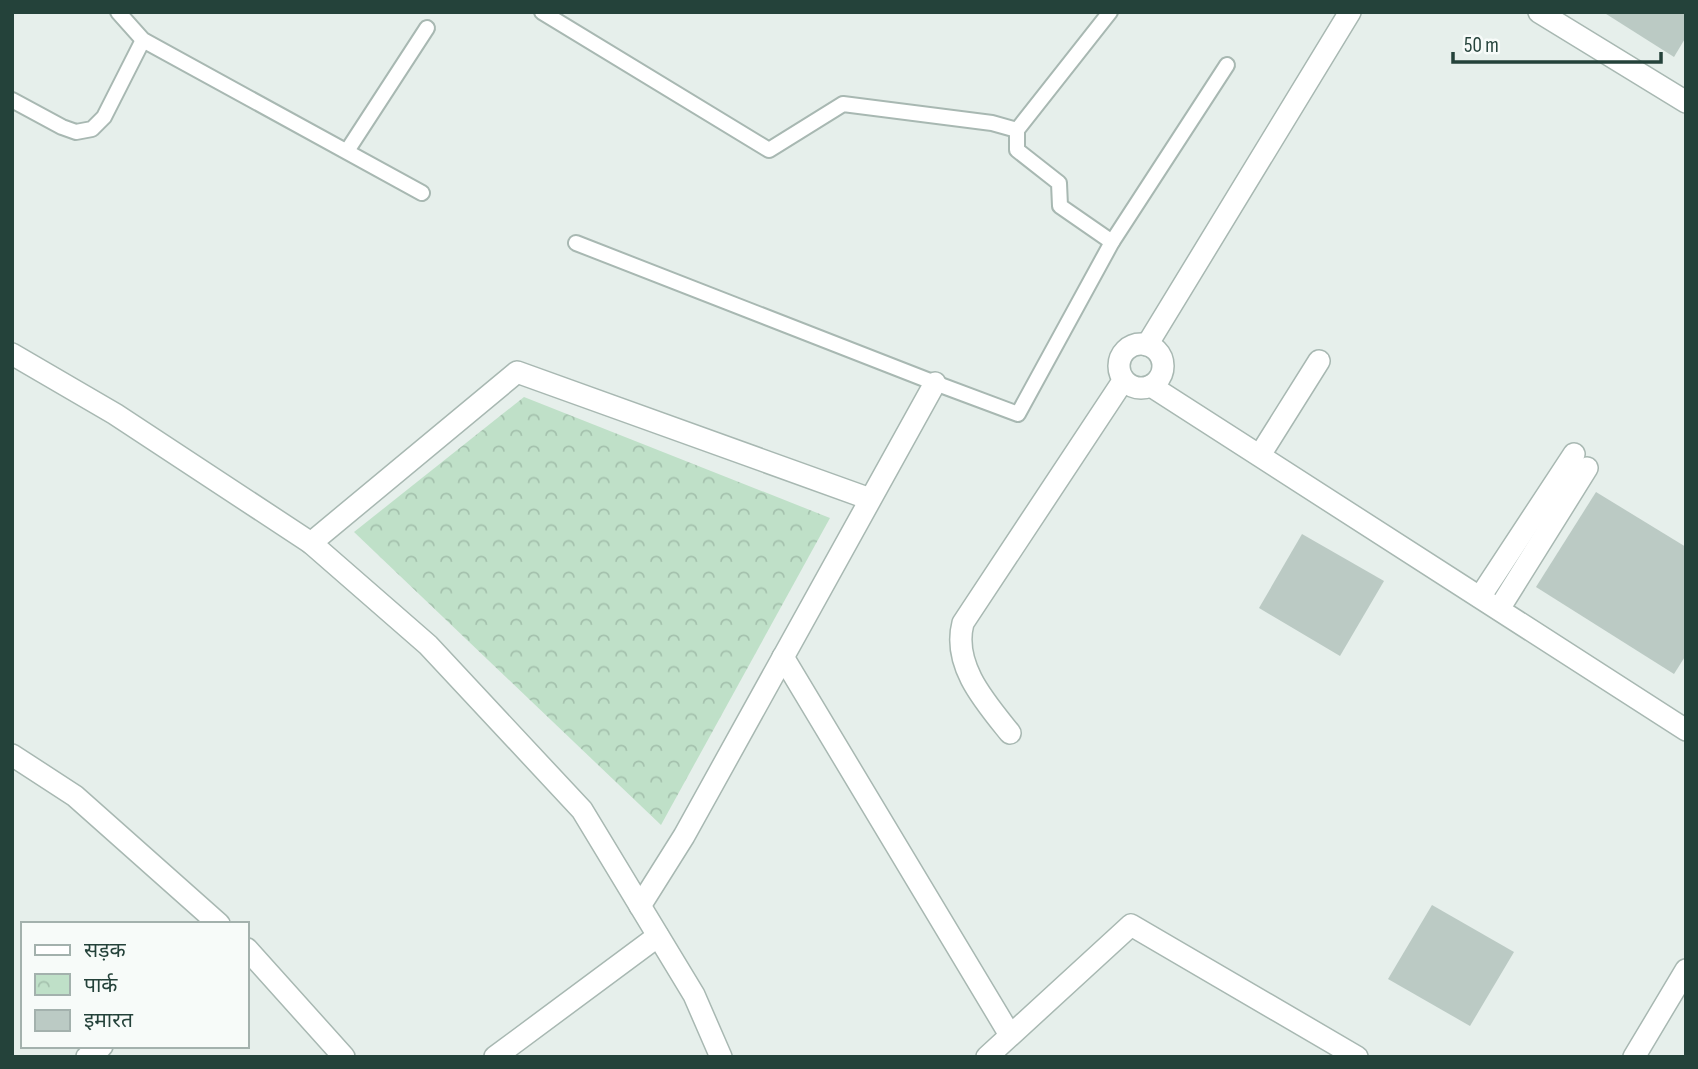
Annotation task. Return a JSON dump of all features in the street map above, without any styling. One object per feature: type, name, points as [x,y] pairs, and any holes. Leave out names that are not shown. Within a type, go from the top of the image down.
[{"type":"street","points":[[1147,345],[1350,12]]},
{"type":"street","points":[[1539,12],[1686,102]]},
{"type":"street","points":[[1152,386],[1163,367],[1158,353],[1147,345],[1134,345],[1123,353],[1118,366],[1124,381],[1137,388],[1152,386],[1686,730]]},
{"type":"street","points":[[12,354],[115,414],[311,543],[428,645],[582,810],[694,995],[721,1057]]},
{"type":"street","points":[[1259,455],[1319,361]]},
{"type":"street","points":[[311,543],[517,372],[870,499]]},
{"type":"street","points":[[1010,733],[984,699],[963,662],[960,635],[963,623],[1124,381]]},
{"type":"street","points":[[640,906],[684,836],[935,383]]},
{"type":"street","points":[[1480,597],[1580,461],[1499,609]]},
{"type":"street","points":[[783,657],[1010,1035]]},
{"type":"street","points":[[12,755],[75,796],[217,922]]},
{"type":"street","points":[[987,1057],[1131,925],[1357,1057]]},
{"type":"street","points":[[495,1057],[658,936]]},
{"type":"street","points":[[248,951],[344,1057]]},
{"type":"street","points":[[1634,1057],[1686,970]]},
{"type":"lane","points":[[118,12],[143,40],[422,193]]},
{"type":"lane","points":[[542,12],[769,150],[843,104],[992,123],[1017,130]]},
{"type":"lane","points":[[1110,12],[1017,130],[1017,150],[1059,183],[1060,205],[1112,242]]},
{"type":"lane","points":[[347,151],[427,28]]},
{"type":"lane","points":[[12,100],[62,127],[76,132],[92,129],[104,117],[143,40]]},
{"type":"lane","points":[[576,243],[1018,414],[1112,242],[1227,65]]},
{"type":"green space","points":[[524,397],[830,518],[661,825],[354,532]]},
{"type":"building","points":[[1603,12],[1686,12],[1686,37],[1674,57]]},
{"type":"building","points":[[1596,492],[1686,547],[1686,655],[1674,674],[1536,587]]},
{"type":"building","points":[[1302,534],[1384,581],[1340,656],[1259,608]]},
{"type":"building","points":[[1432,905],[1514,952],[1470,1026],[1388,979]]}]
